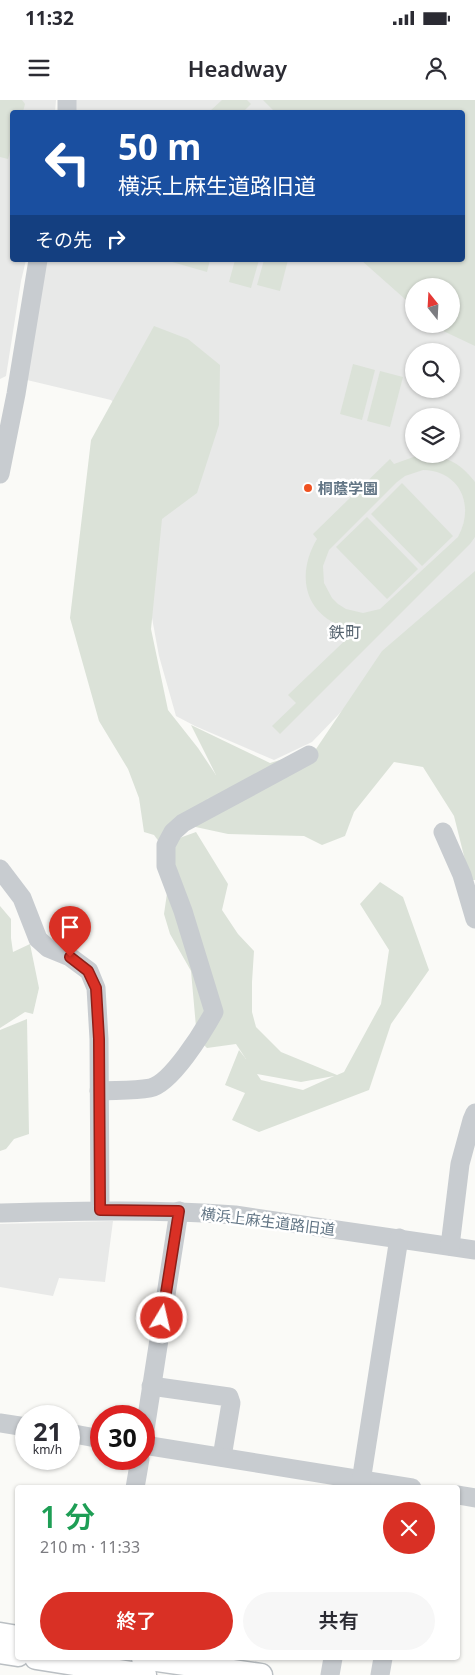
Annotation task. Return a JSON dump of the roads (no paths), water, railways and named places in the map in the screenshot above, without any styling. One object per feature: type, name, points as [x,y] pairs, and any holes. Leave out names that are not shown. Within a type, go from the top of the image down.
[{"type":"main road","points":[[0,1634],[15,1636]]},
{"type":"main road","points":[[0,1652],[15,1654]]},
{"type":"main road","points":[[46,1660],[106,1672],[145,1675]]},
{"type":"main road","points":[[157,1660],[261,1675]]},
{"type":"street","points":[[0,474],[8,395],[38,262]]},
{"type":"street","points":[[99,1091],[151,1088],[164,1082],[200,1037],[214,1012],[183,911],[166,866],[166,845],[173,832],[183,823],[309,755]]},
{"type":"street","points":[[443,832],[462,875],[475,919]]},
{"type":"street","points":[[0,869],[22,898],[38,939],[48,948],[70,957],[88,971],[96,988],[99,1039],[100,1210]]},
{"type":"street","points":[[450,1246],[460,1164],[475,1113]]},
{"type":"street","name":"横浜上麻生道路旧道","points":[[0,1213],[100,1210],[179,1211],[235,1215],[475,1250]]},
{"type":"street","points":[[148,1405],[179,1211]]},
{"type":"street","points":[[360,1483],[399,1238]]},
{"type":"street","points":[[151,1386],[229,1397],[232,1403],[222,1457]]},
{"type":"street","points":[[0,1423],[15,1425]]},
{"type":"street","points":[[155,1447],[222,1457],[360,1483],[381,1485]]},
{"type":"street","points":[[136,1485],[138,1470]]},
{"type":"street","points":[[460,1496],[475,1498]]},
{"type":"street","points":[[330,1675],[332,1660]]},
{"type":"street","points":[[380,1675],[383,1660]]},
{"type":"place","name":"桐蔭学園","points":[[308,488]]},
{"type":"district","name":"鉄町","points":[[345,632]]}]
